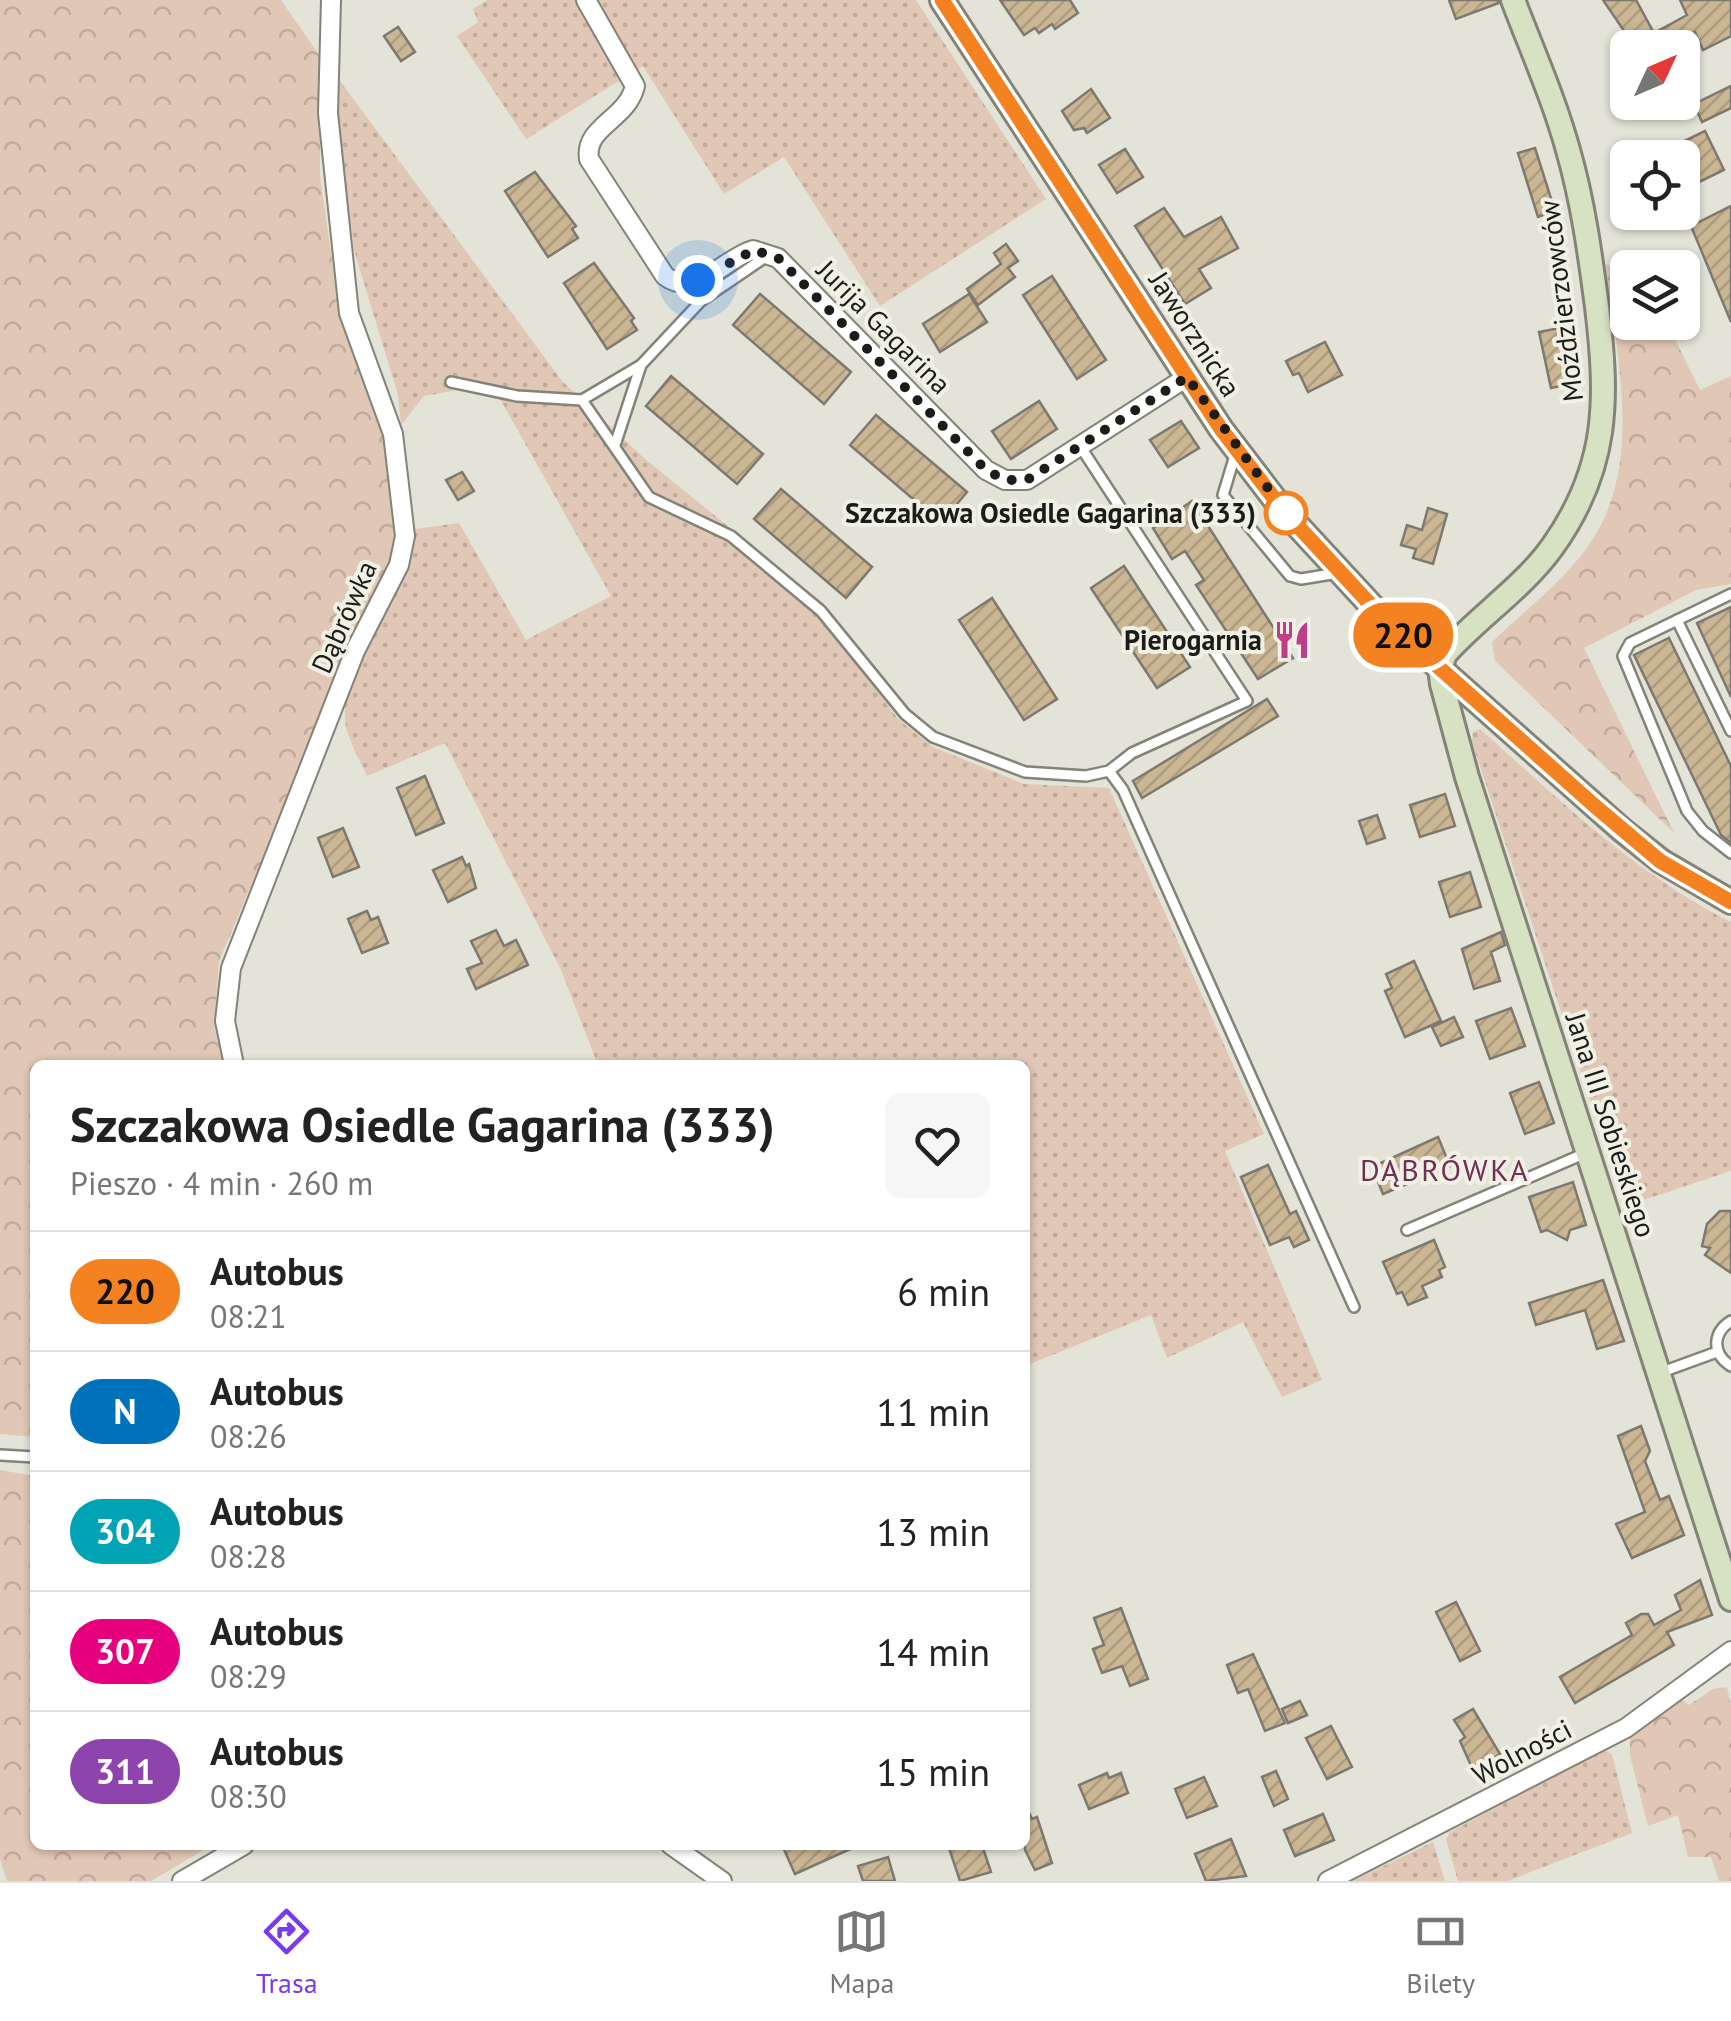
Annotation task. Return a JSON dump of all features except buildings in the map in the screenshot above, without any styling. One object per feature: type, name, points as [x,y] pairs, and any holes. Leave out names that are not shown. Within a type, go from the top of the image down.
[{"type":"street","name":"Dąbrówka","points":[[233,1060],[225,1022],[231,968],[355,651],[399,564],[405,536],[393,434],[350,313],[328,113],[331,0]]},
{"type":"street","points":[[586,0],[635,86],[631,102],[596,132],[587,148],[589,159],[665,276],[687,286],[742,253],[754,250],[769,254]]},
{"type":"street","name":"Jaworznicka","points":[[942,0],[1236,450],[1339,573],[1440,668],[1660,861],[1731,902]]},
{"type":"street","name":"Moździerzowców","points":[[1440,668],[1446,654],[1467,629],[1552,549],[1586,488],[1604,414],[1598,322],[1578,187],[1548,90],[1513,0]]},
{"type":"street","name":"Jurija Gagarina","points":[[769,254],[995,477],[1027,480],[1187,377]]},
{"type":"street","name":"Jana III Sobieskiego","points":[[1440,668],[1467,777],[1731,1599]]},
{"type":"street","name":"Wolności","points":[[1328,1881],[1626,1728],[1731,1652]]},
{"type":"street","points":[[182,1881],[235,1850]]},
{"type":"street","points":[[678,1850],[722,1881]]},
{"type":"lane","points":[[451,382],[517,396],[582,400],[642,365],[701,301],[769,254]]},
{"type":"lane","points":[[615,445],[642,365]]},
{"type":"lane","points":[[582,400],[649,498],[731,536],[821,611],[916,726],[1025,772],[1055,777],[1109,770],[1132,754],[1247,701],[1080,446]]},
{"type":"lane","points":[[1236,450],[1223,494],[1290,576],[1301,579],[1339,573]]},
{"type":"lane","points":[[1731,594],[1630,643],[1622,656],[1688,810],[1702,831],[1731,853]]},
{"type":"lane","points":[[1677,620],[1731,732]]},
{"type":"lane","points":[[1109,770],[1122,790],[1354,1307]]},
{"type":"lane","points":[[1406,1230],[1588,1152]]},
{"type":"lane","points":[[1731,1322],[1717,1335],[1717,1352],[1731,1366]]},
{"type":"lane","points":[[1660,1373],[1717,1352]]},
{"type":"lane","points":[[0,1455],[30,1457]]},
{"type":"green space","points":[[0,0],[281,0],[320,56],[320,177],[333,266],[371,360],[396,515],[394,551],[219,961],[214,1026],[222,1060],[30,1060],[30,1437],[0,1434]]},
{"type":"green space","points":[[487,0],[916,0],[1046,199],[880,306],[784,157],[724,194],[643,66],[526,139],[457,36],[478,22],[473,9]]},
{"type":"green space","points":[[332,70],[562,381],[645,459],[824,604],[831,631],[899,720],[933,747],[1024,784],[1109,788],[1264,1134],[1225,1151],[1322,1380],[1282,1397],[1243,1322],[1167,1358],[1151,1315],[1030,1364],[1030,1060],[596,1060],[561,970],[445,743],[367,776],[350,740],[345,718],[354,671],[401,578],[415,529],[459,523],[526,640],[611,596],[499,397],[457,390],[424,396],[401,425],[398,395],[354,250]]},
{"type":"green space","points":[[1616,340],[1675,340],[1700,390],[1731,376],[1731,584],[1696,590],[1584,648],[1674,833],[1495,661],[1492,642],[1572,566],[1594,537],[1609,506],[1622,438]]},
{"type":"green space","points":[[1480,729],[1630,859],[1731,922],[1731,1171],[1625,1206],[1472,742],[1473,732]]},
{"type":"green space","points":[[0,1470],[30,1475],[30,1850],[204,1850],[151,1881],[7,1881],[0,1859]]},
{"type":"green space","points":[[1727,1687],[1731,1705],[1731,1881],[1719,1881],[1711,1857],[1688,1857],[1678,1815],[1648,1826],[1630,1756],[1630,1738],[1683,1700],[1689,1705],[1713,1689]]},
{"type":"green space","points":[[1604,1750],[1612,1754],[1632,1833],[1507,1881],[1458,1881],[1446,1839],[1450,1832]]},
{"type":"green space","points":[[1433,1842],[1445,1881],[1353,1881]]},
{"type":"bus line","name":"220","points":[[942,0],[1221,429],[1283,510],[1381,616],[1596,807],[1660,861],[1731,902]]},
{"type":"place","name":"Szczakowa Osiedle Gagarina (333)","points":[[1286,513]]},
{"type":"place","name":"Pierogarnia","points":[[1292,640]]},
{"type":"district","name":"DĄBRÓWKA","points":[[1445,1171]]},
{"type":"route","points":[[698,280],[742,253],[754,250],[778,258],[986,470],[1005,480],[1027,480],[1187,377],[1236,450],[1286,513]]}]
